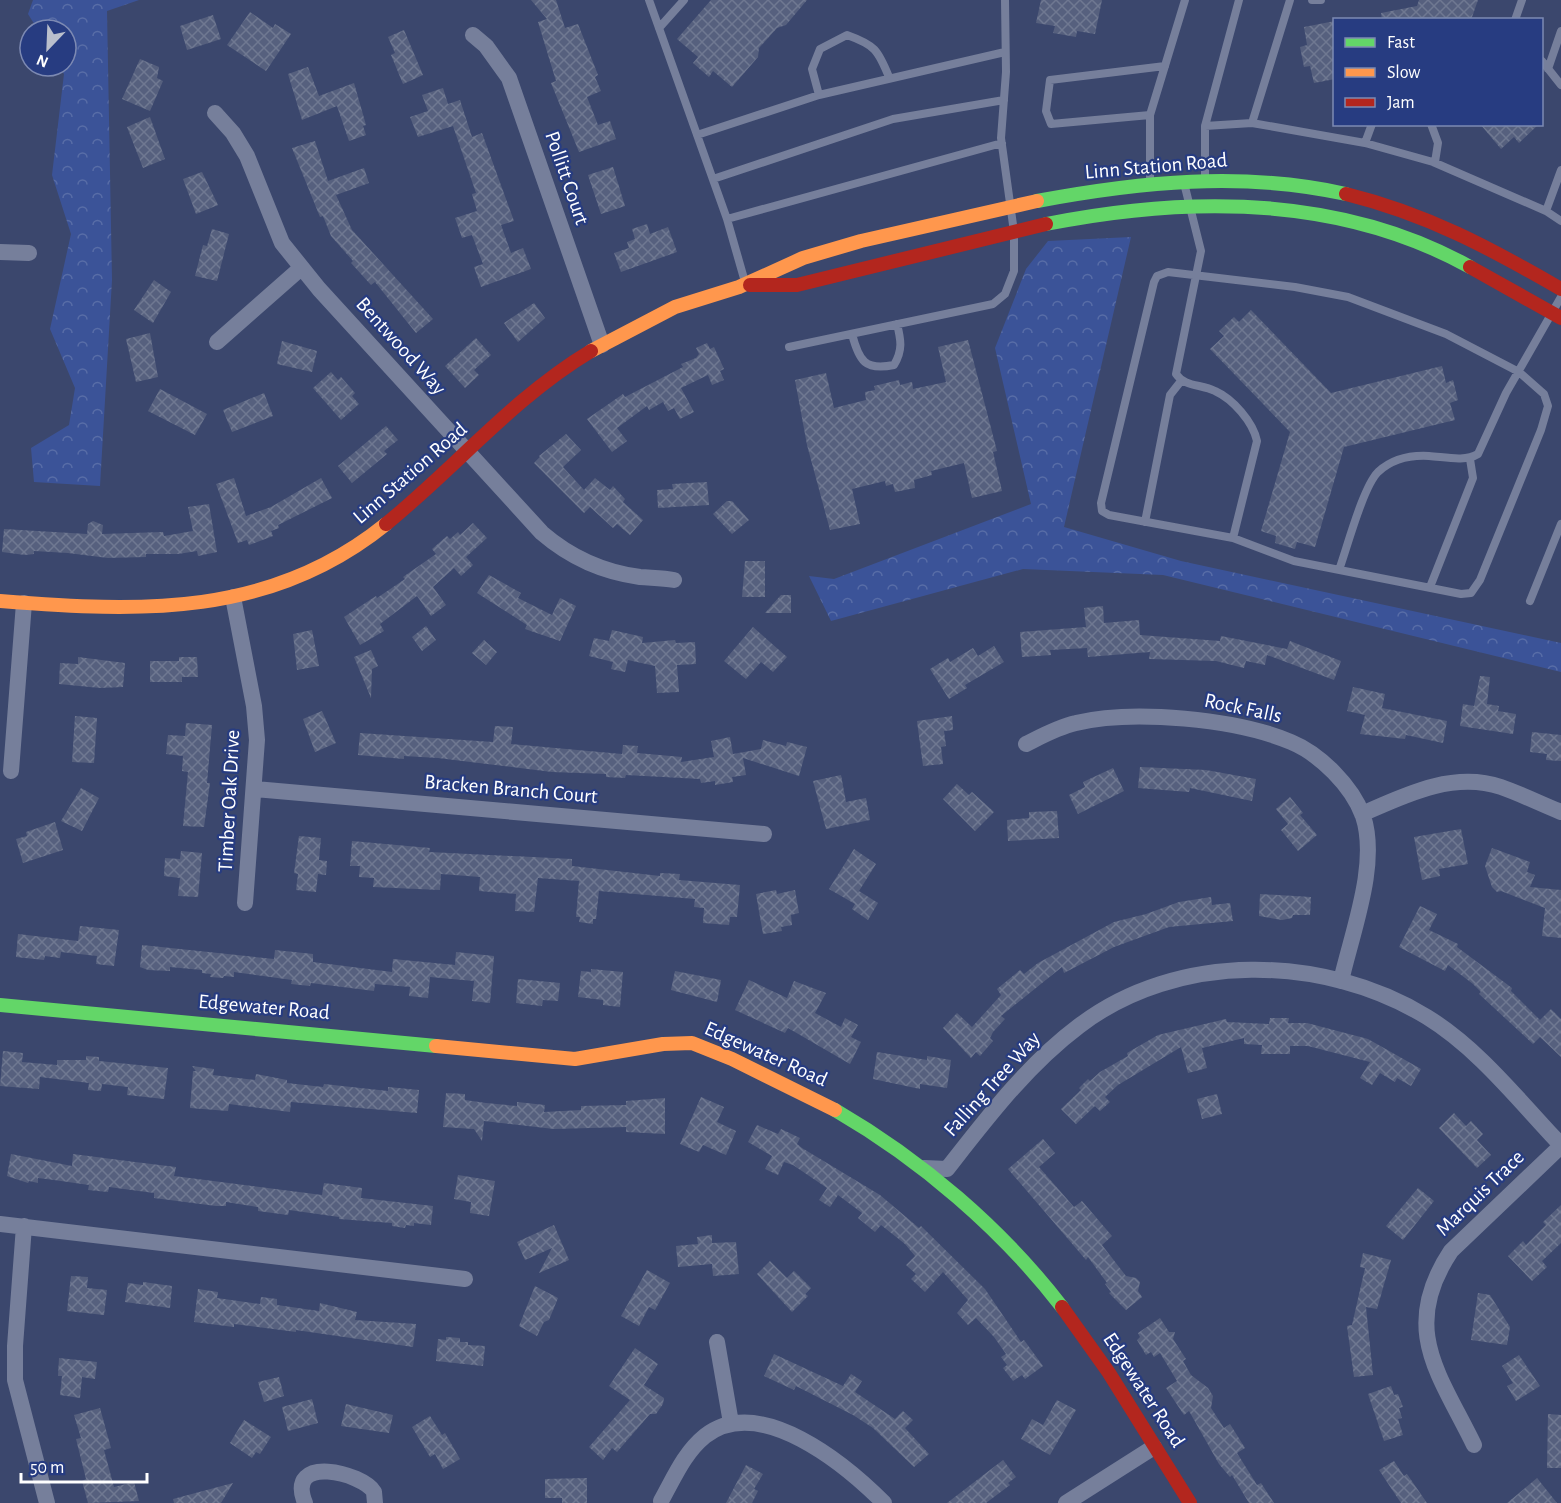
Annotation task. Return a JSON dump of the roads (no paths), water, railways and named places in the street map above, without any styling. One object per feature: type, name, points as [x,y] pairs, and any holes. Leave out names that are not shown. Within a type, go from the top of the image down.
[{"type":"street","name":"Pollitt Court","points":[[473,35],[486,46],[509,78],[602,345]]},
{"type":"street","name":"Bentwood Way","points":[[215,113],[233,133],[247,156],[275,232],[301,268],[542,533],[563,551],[581,561],[609,571],[674,580]]},
{"type":"street","name":"Linn Station Road","points":[[0,601],[119,609],[171,607],[233,597],[285,583],[360,544],[400,514],[552,378],[640,323],[689,301],[746,285],[783,265],[888,235],[1011,207],[1108,189],[1150,184],[1267,180],[1346,195],[1408,212],[1465,235],[1561,289]]},
{"type":"street","name":"Linn Station Road","points":[[746,285],[797,285],[1014,232],[1111,213],[1188,207],[1265,206],[1340,219],[1400,236],[1454,258],[1556,315]]},
{"type":"street","points":[[0,252],[29,253]]},
{"type":"street","points":[[217,342],[301,268]]},
{"type":"street","name":"Timber Oak Drive","points":[[233,597],[254,706],[257,740],[245,903]]},
{"type":"street","points":[[11,771],[24,603]]},
{"type":"street","name":"Rock Falls","points":[[1026,744],[1075,723],[1128,716],[1170,717],[1269,734],[1292,742],[1318,758],[1349,792],[1362,814],[1366,831],[1368,866],[1341,981]]},
{"type":"street","points":[[1362,814],[1421,789],[1462,782],[1499,786],[1561,812]]},
{"type":"street","name":"Bracken Branch Court","points":[[255,789],[764,834]]},
{"type":"street","name":"Falling Tree Way","points":[[924,1168],[947,1169],[1041,1057],[1081,1024],[1124,999],[1168,982],[1214,972],[1271,970],[1308,973],[1384,994],[1436,1024],[1472,1051],[1561,1146]]},
{"type":"street","name":"Edgewater Road","points":[[0,1005],[575,1059],[657,1045],[694,1043],[798,1089],[850,1119],[924,1168],[996,1232],[1055,1298],[1114,1383],[1190,1503]]},
{"type":"street","name":"Marquis Trace","points":[[1474,1445],[1432,1362],[1427,1326],[1430,1296],[1438,1272],[1451,1251],[1561,1146]]},
{"type":"street","points":[[0,1224],[465,1279]]},
{"type":"street","points":[[24,1226],[15,1346],[15,1380],[47,1503]]},
{"type":"street","points":[[717,1342],[730,1423]]},
{"type":"street","points":[[661,1501],[693,1448],[706,1435],[730,1423],[758,1424],[813,1445],[851,1471],[885,1503]]},
{"type":"street","points":[[1066,1503],[1154,1447]]},
{"type":"street","points":[[305,1503],[302,1486],[305,1478],[311,1472],[320,1470],[363,1481],[374,1492],[375,1503]]},
{"type":"lane","points":[[649,0],[727,219],[746,285]]},
{"type":"lane","points":[[659,28],[684,0]]},
{"type":"lane","points":[[789,347],[993,304],[1005,294],[1014,271],[1014,232],[1002,143],[1005,0]]},
{"type":"lane","points":[[1150,184],[1150,116],[1185,0]]},
{"type":"lane","points":[[1205,181],[1205,126],[1239,0]]},
{"type":"lane","points":[[1252,123],[1290,0]]},
{"type":"lane","points":[[1312,0],[1321,0]]},
{"type":"lane","points":[[1516,18],[1522,0]]},
{"type":"lane","points":[[1561,30],[1545,65],[1561,85]]},
{"type":"lane","points":[[819,95],[812,69],[820,49],[847,35],[866,42],[878,51],[889,77]]},
{"type":"lane","points":[[697,135],[819,95],[1005,52]]},
{"type":"lane","points":[[1150,116],[1051,124],[1046,111],[1050,80],[1165,66]]},
{"type":"lane","points":[[713,179],[893,119],[1004,100]]},
{"type":"lane","points":[[1205,126],[1252,123],[1365,143],[1435,162],[1546,211],[1561,221]]},
{"type":"lane","points":[[1365,143],[1371,126]]},
{"type":"lane","points":[[1432,126],[1438,143],[1435,162]]},
{"type":"lane","points":[[727,219],[1002,143]]},
{"type":"lane","points":[[1546,211],[1561,170]]},
{"type":"lane","points":[[1184,182],[1188,207],[1202,251],[1176,374],[1181,381],[1216,391],[1242,413],[1254,429],[1257,441],[1233,538]]},
{"type":"lane","points":[[1168,272],[1198,274],[1348,297],[1446,334],[1519,372],[1544,394],[1548,406],[1541,429],[1480,580],[1471,593],[1294,561],[1233,538],[1108,515],[1102,511],[1101,503],[1154,282],[1157,276],[1168,272]]},
{"type":"lane","points":[[1339,570],[1377,473],[1395,460],[1416,456],[1470,459],[1478,454],[1506,393],[1556,315],[1561,297]]},
{"type":"lane","points":[[852,334],[857,354],[862,359],[876,369],[885,367],[894,364],[900,354],[902,343],[897,324]]},
{"type":"lane","points":[[1145,522],[1170,395],[1181,381]]},
{"type":"lane","points":[[1430,587],[1473,478],[1470,459]]},
{"type":"lane","points":[[1530,601],[1561,524]]}]
